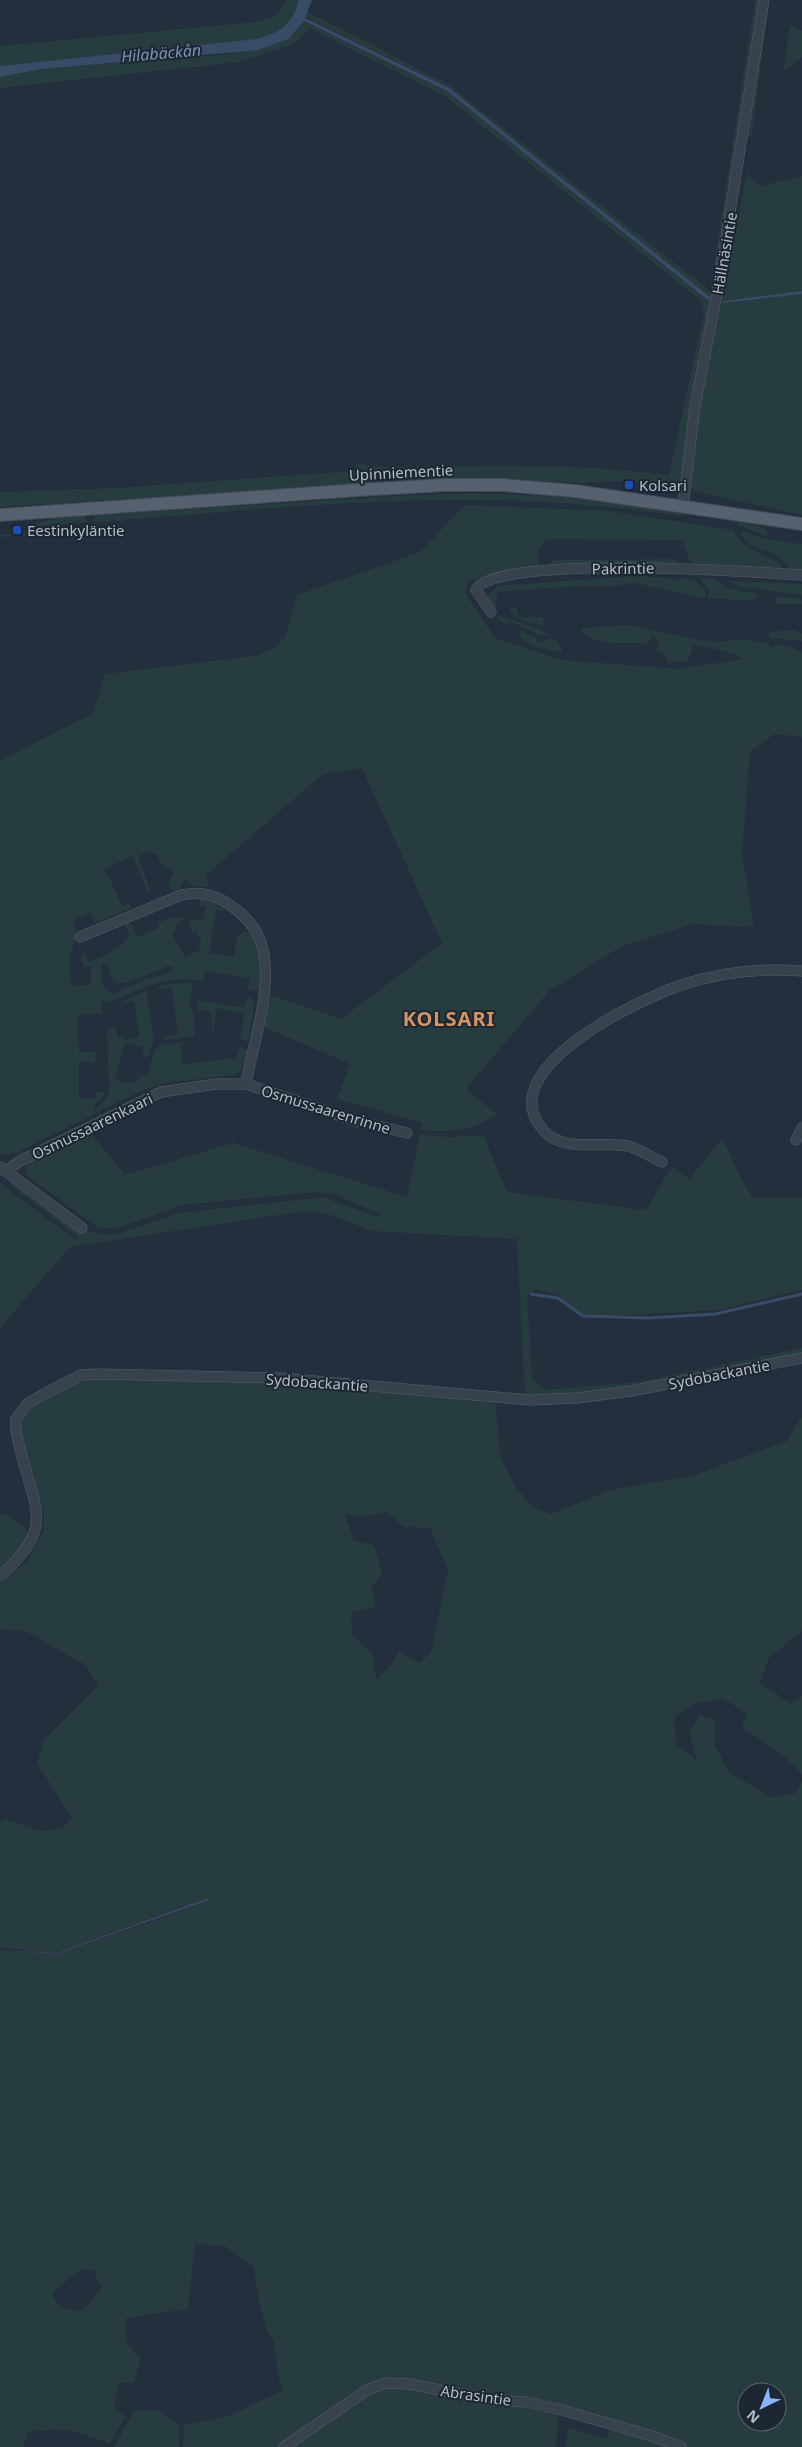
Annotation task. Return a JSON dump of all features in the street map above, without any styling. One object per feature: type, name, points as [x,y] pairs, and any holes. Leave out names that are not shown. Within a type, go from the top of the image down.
[{"type":"main road","name":"Upinniementie","points":[[0,515],[445,485],[541,487],[802,524]]},
{"type":"street","name":"Hällnäsintie","points":[[683,506],[694,406],[714,312],[764,0]]},
{"type":"street","name":"Pakrintie","points":[[491,612],[476,590],[483,582],[507,575],[633,567],[802,575]]},
{"type":"street","points":[[80,937],[180,895],[195,892],[212,896],[229,904],[240,913],[250,923],[260,940],[266,980],[246,1084]]},
{"type":"street","points":[[662,1162],[629,1146],[574,1144],[556,1140],[540,1125],[530,1099],[536,1082],[545,1068],[562,1052],[598,1026],[650,998],[682,985],[715,976],[778,969],[802,971]]},
{"type":"street","name":"Osmussaarenkaari","points":[[3,1169],[161,1092],[216,1084],[246,1084]]},
{"type":"street","name":"Osmussaarenrinne","points":[[246,1084],[356,1121],[407,1133]]},
{"type":"street","points":[[796,1140],[802,1128]]},
{"type":"street","points":[[3,1169],[82,1228]]},
{"type":"street","name":"Sydobackantie","points":[[0,1576],[26,1550],[34,1537],[38,1522],[36,1502],[16,1434],[16,1419],[27,1404],[80,1375],[281,1378],[528,1400],[577,1398],[631,1391],[802,1358]]},
{"type":"street","name":"Abrasintie","points":[[284,2447],[367,2390],[386,2383],[409,2384],[492,2400],[526,2402],[558,2409],[652,2436],[681,2447]]},
{"type":"green space","points":[[285,0],[299,0],[289,22],[279,30],[257,39],[0,66],[0,46],[256,22],[274,16],[280,10]]},
{"type":"green space","points":[[755,0],[760,0],[682,488],[677,491],[622,481],[583,483],[450,478],[0,507],[0,492],[118,488],[353,471],[360,463],[373,467],[558,466],[669,475],[704,313],[700,300],[445,96],[310,28],[292,45],[240,62],[0,88],[0,77],[42,69],[231,54],[298,29],[303,21],[447,91],[709,301],[710,297],[449,88],[305,17],[307,12],[448,84],[710,291]]},
{"type":"green space","points":[[769,0],[752,135],[746,138]]},
{"type":"green space","points":[[790,25],[802,31],[802,57],[783,71]]},
{"type":"green space","points":[[747,173],[760,186],[802,176],[802,515],[696,492],[691,487],[690,470],[703,388]]},
{"type":"green space","points":[[472,493],[591,498],[685,513],[681,516],[551,502],[426,500],[284,507],[94,522],[92,520],[95,515]]},
{"type":"green space","points":[[465,505],[609,511],[733,530],[744,544],[781,565],[782,570],[692,566],[682,540],[547,539],[537,550],[539,567],[468,581],[465,593],[495,638],[561,660],[679,669],[743,659],[720,650],[694,645],[687,662],[669,662],[665,658],[666,656],[657,649],[658,640],[653,636],[646,644],[611,643],[597,640],[582,632],[582,628],[628,625],[704,641],[718,642],[745,639],[769,643],[769,646],[775,647],[776,644],[790,647],[802,653],[802,737],[775,734],[750,751],[742,855],[754,925],[746,927],[693,924],[622,946],[549,991],[466,1089],[497,1114],[470,1128],[451,1131],[421,1130],[422,1123],[337,1099],[350,1064],[264,1027],[270,995],[341,1019],[442,943],[362,768],[323,774],[206,875],[209,887],[192,886],[185,878],[180,888],[174,891],[168,886],[174,872],[160,862],[156,853],[152,854],[151,851],[138,856],[151,893],[149,894],[132,856],[105,869],[122,906],[128,903],[131,908],[95,923],[90,913],[78,918],[73,924],[77,934],[70,956],[71,986],[91,985],[91,966],[84,966],[83,962],[81,962],[84,950],[88,962],[116,949],[129,936],[124,922],[129,920],[137,937],[159,928],[157,923],[173,917],[186,918],[175,925],[177,929],[172,933],[185,957],[201,949],[199,944],[202,942],[196,932],[193,933],[189,926],[190,919],[201,921],[204,919],[206,907],[199,906],[202,899],[224,909],[222,911],[216,910],[209,953],[234,957],[237,936],[245,931],[251,934],[255,940],[260,957],[259,990],[248,990],[250,979],[205,971],[203,981],[177,980],[154,984],[109,1003],[107,1000],[102,1002],[102,1013],[78,1016],[79,1052],[96,1052],[95,1062],[79,1062],[79,1099],[96,1099],[96,1092],[104,1092],[104,1096],[96,1104],[93,1115],[16,1153],[0,1155],[0,761],[93,713],[105,674],[255,656],[274,648],[285,637],[297,595],[420,552]],"holes":[[[105,963],[109,966],[110,976],[117,983],[127,983],[168,966],[175,968],[168,974],[148,978],[113,994],[106,989],[102,978],[102,965]]]},
{"type":"green space","points":[[84,515],[87,522],[31,527],[31,525],[59,517]]},
{"type":"green space","points":[[741,521],[749,522],[767,530],[766,536],[739,526],[737,523]]},
{"type":"green space","points":[[82,528],[87,530],[0,537],[0,535]]},
{"type":"green space","points":[[743,531],[766,539],[802,544],[802,570],[791,569],[778,557],[750,544],[743,538],[741,533]]},
{"type":"green space","points":[[676,559],[678,562],[676,565],[550,566],[552,560]]},
{"type":"green space","points":[[637,576],[669,578],[674,581],[680,578],[694,579],[706,592],[705,597],[701,598],[636,583],[497,592],[496,608],[487,597],[498,586]]},
{"type":"green space","points":[[699,578],[716,579],[729,589],[758,594],[754,601],[707,598],[709,591]]},
{"type":"green space","points":[[731,582],[802,584],[802,595],[737,586]]},
{"type":"green space","points":[[775,597],[801,599],[802,604],[775,604]]},
{"type":"green space","points":[[511,608],[517,608],[518,618],[510,610]]},
{"type":"green space","points":[[498,616],[541,629],[542,632],[551,635],[539,635],[509,621],[508,624],[502,623],[497,618]]},
{"type":"green space","points":[[543,617],[544,625],[529,623],[518,618]]},
{"type":"green space","points":[[793,630],[802,633],[802,641],[770,638],[768,632]]},
{"type":"green space","points":[[522,631],[538,639],[535,643],[552,639],[557,641],[563,652],[532,645],[518,634]]},
{"type":"green space","points":[[177,983],[191,983],[193,986],[189,1008],[193,1009],[195,1036],[165,1040],[165,1036],[178,1034],[172,988],[158,989],[157,987]]},
{"type":"green space","points":[[146,991],[154,1038],[149,1057],[142,1056],[144,1048],[125,1043],[115,1080],[129,1084],[130,1081],[135,1083],[141,1075],[148,1076],[154,1053],[163,1044],[188,1042],[180,1045],[183,1064],[236,1058],[240,1047],[248,1050],[246,1063],[236,1075],[165,1083],[146,1089],[95,1113],[109,1092],[107,1028],[116,1027],[118,1038],[124,1036],[125,1040],[139,1037],[134,1001],[120,1003]]},
{"type":"green space","points":[[249,997],[255,1003],[248,1042],[239,1039],[241,1039],[244,1014],[216,1008],[213,1034],[211,1011],[197,1010],[199,1000],[244,1008]]},
{"type":"green space","points":[[89,1131],[125,1175],[233,1143],[407,1197],[420,1135],[449,1137],[483,1135],[507,1192],[646,1210],[669,1171],[674,1168],[689,1179],[721,1140],[726,1145],[739,1175],[753,1198],[802,1198],[802,1290],[720,1310],[610,1316],[583,1315],[556,1294],[536,1290],[527,1293],[532,1379],[545,1390],[639,1382],[802,1348],[802,1355],[598,1394],[525,1397],[517,1239],[372,1231],[331,1215],[305,1211],[70,1247],[0,1328],[0,1183],[76,1240],[78,1237],[10,1185],[13,1181],[84,1231],[100,1234],[118,1234],[180,1213],[316,1198],[325,1198],[377,1217],[381,1214],[333,1194],[316,1192],[182,1205],[115,1229],[97,1227],[26,1175],[25,1167],[30,1161]]},
{"type":"green space","points":[[99,1378],[289,1384],[495,1401],[501,1459],[516,1487],[532,1507],[551,1514],[611,1490],[692,1476],[787,1441],[802,1416],[802,1631],[768,1659],[760,1683],[792,1704],[802,1696],[802,1774],[780,1753],[742,1727],[747,1714],[723,1698],[692,1705],[674,1718],[677,1746],[697,1760],[689,1733],[699,1716],[715,1719],[715,1746],[730,1773],[772,1798],[796,1793],[802,1781],[802,2447],[566,2447],[568,2428],[607,2438],[612,2427],[559,2414],[556,2447],[183,2447],[184,2425],[232,2415],[283,2390],[278,2376],[274,2343],[266,2328],[258,2296],[254,2267],[225,2246],[195,2244],[188,2309],[126,2318],[127,2341],[132,2350],[141,2358],[134,2382],[119,2383],[114,2407],[125,2417],[110,2444],[79,2433],[52,2430],[28,2432],[23,2447],[0,2447],[0,1950],[57,1954],[209,1900],[207,1898],[57,1953],[0,1948],[0,1823],[5,1819],[40,1831],[61,1829],[72,1818],[37,1763],[44,1740],[98,1686],[86,1665],[27,1632],[0,1629],[0,1583],[27,1561],[43,1533],[44,1517],[18,1430],[23,1419],[40,1401],[62,1388]],"holes":[[[387,1512],[404,1527],[430,1528],[448,1570],[431,1653],[419,1663],[399,1651],[392,1664],[376,1679],[373,1655],[352,1634],[351,1612],[376,1607],[371,1588],[382,1573],[374,1545],[354,1541],[344,1513],[362,1517]],[[82,2269],[94,2271],[101,2288],[83,2311],[66,2309],[55,2301],[52,2292]]]},
{"type":"green space","points":[[6,1514],[32,1534],[0,1573],[0,1515]]},
{"type":"green space","points":[[134,2411],[159,2411],[179,2426],[179,2447],[114,2447]]},
{"type":"water","name":"Hilabäckån","points":[[299,0],[312,0],[305,18],[449,88],[710,297],[709,301],[447,91],[304,21],[288,39],[258,50],[42,69],[0,77],[0,66],[257,39],[279,30],[289,22]]},
{"type":"water","points":[[802,291],[802,294],[723,303],[723,301]]},
{"type":"water","points":[[208,1898],[209,1900],[57,1954],[0,1950],[57,1953]]},
{"type":"waterway","points":[[531,1294],[558,1298],[583,1316],[649,1318],[715,1314],[802,1294]]},
{"type":"place","name":"Kolsari","points":[[629,485]]},
{"type":"place","name":"Eestinkyläntie","points":[[17,530]]},
{"type":"district","name":"KOLSARI","points":[[449,1018]]}]
